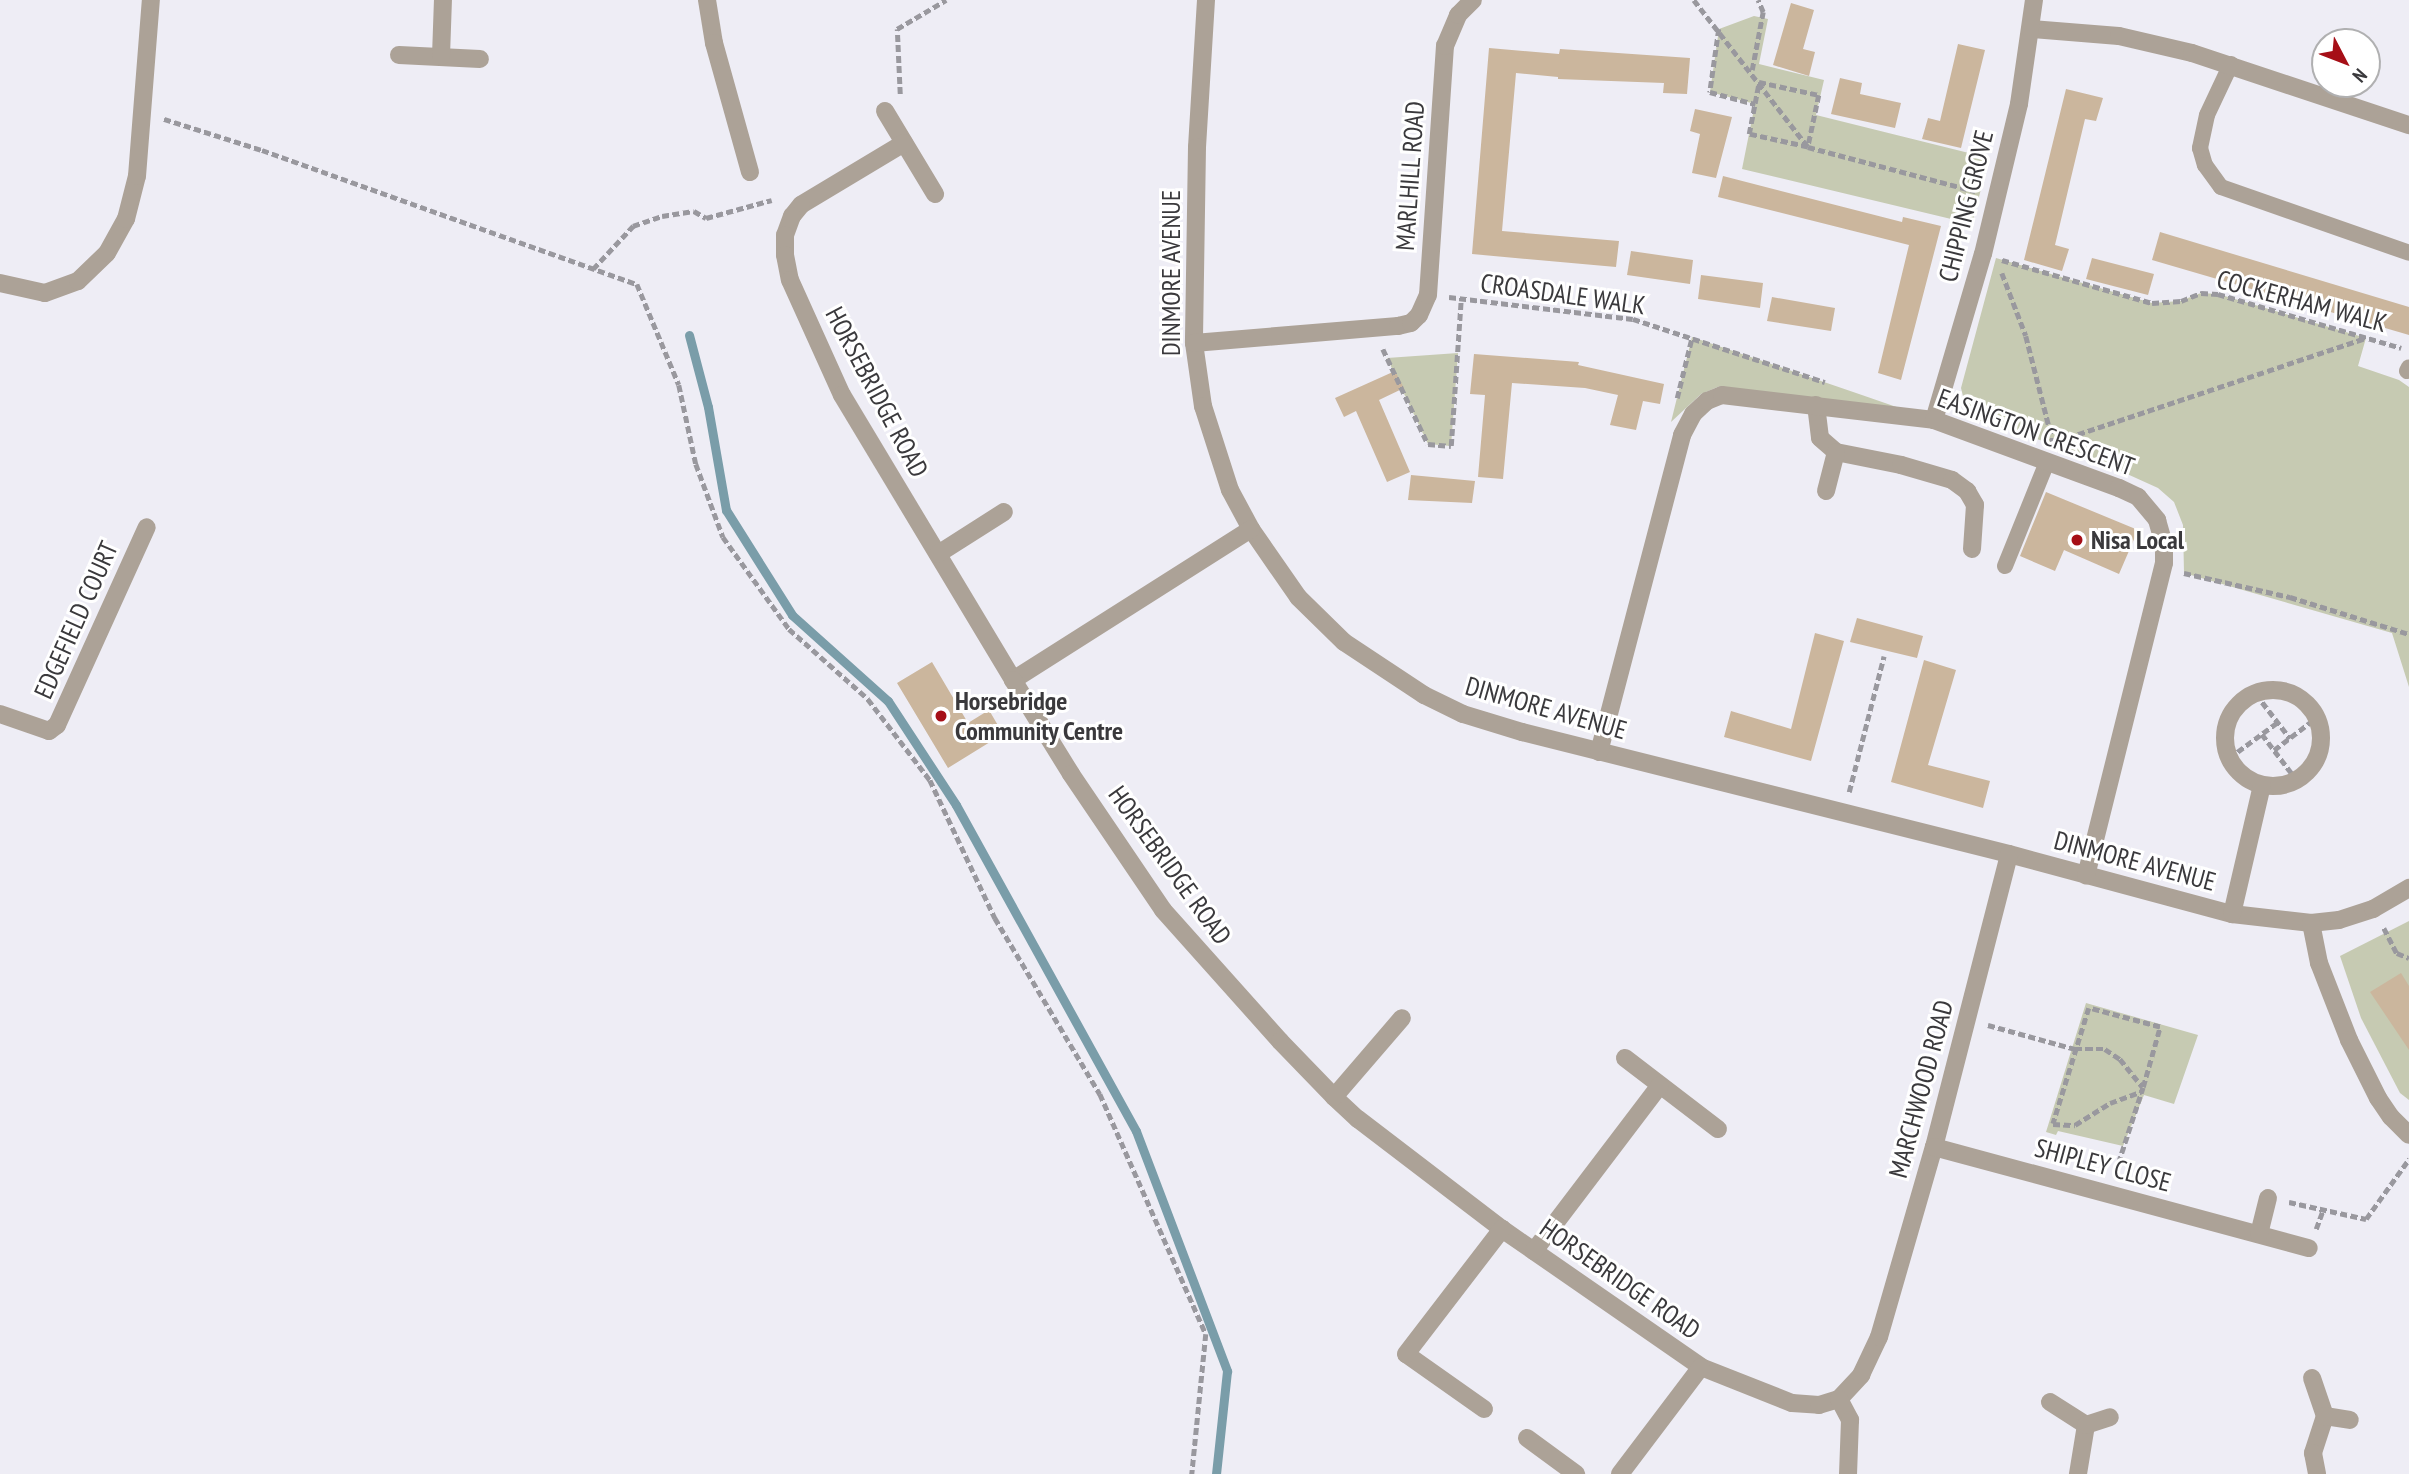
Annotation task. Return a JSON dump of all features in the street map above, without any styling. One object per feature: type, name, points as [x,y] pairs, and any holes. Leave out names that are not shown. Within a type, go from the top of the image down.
[{"type":"street","points":[[0,283],[45,293],[78,281],[107,253],[126,219],[137,176],[151,0]]},
{"type":"street","points":[[441,57],[443,0]]},
{"type":"street","points":[[707,0],[714,43],[750,172]]},
{"type":"street","name":"DINMORE AVENUE","points":[[1206,0],[1197,147],[1194,343],[1203,406],[1230,490],[1274,565],[1320,620],[1400,681],[1463,714],[1599,752],[2009,854],[2232,914],[2311,923],[2339,920],[2373,909],[2409,888]]},
{"type":"street","name":"MARLHILL ROAD","points":[[1194,343],[1375,329],[1411,323],[1419,315],[1428,295],[1445,46],[1458,15],[1473,0]]},
{"type":"street","name":"CHIPPING GROVE","points":[[1934,420],[1983,254],[2019,104],[2034,0]]},
{"type":"street","points":[[2031,29],[2119,36],[2231,64],[2409,125]]},
{"type":"street","points":[[399,55],[480,59]]},
{"type":"street","points":[[885,111],[935,194]]},
{"type":"street","points":[[785,235],[792,216],[801,205],[904,143]]},
{"type":"street","name":"HORSEBRIDGE ROAD","points":[[785,235],[785,255],[790,280],[842,395],[1013,680],[1071,774],[1163,910],[1280,1041],[1334,1097],[1368,1127],[1502,1229],[1701,1367],[1792,1403],[1819,1405],[1839,1399]]},
{"type":"street","name":"EASINGTON CRESCENT","points":[[1599,752],[1682,435],[1693,414],[1707,401],[1723,395],[1934,420],[2138,497],[2157,520],[2164,544],[2162,568],[2086,874]]},
{"type":"street","points":[[1816,405],[1821,438],[1836,452],[1901,465],[1952,480],[1967,491],[1975,505],[1972,549]]},
{"type":"street","points":[[1826,491],[1836,452]]},
{"type":"street","points":[[938,554],[1004,512]]},
{"type":"street","name":"EDGEFIELD COURT","points":[[0,714],[49,731],[57,725],[147,527]]},
{"type":"street","points":[[1013,680],[1251,529]]},
{"type":"street","points":[[2266,691],[2288,692],[2307,704],[2316,718],[2321,742],[2318,755],[2311,767],[2296,779],[2276,786],[2262,785],[2243,775],[2229,758],[2226,736],[2231,715],[2239,704],[2256,694],[2266,691]]},
{"type":"street","points":[[2232,914],[2262,785]]},
{"type":"street","name":"MARCHWOOD ROAD","points":[[1839,1399],[1861,1375],[1879,1337],[1934,1147],[2009,854]]},
{"type":"street","points":[[2311,923],[2319,963],[2350,1040],[2378,1098],[2409,1135]]},
{"type":"street","points":[[1334,1097],[1402,1018]]},
{"type":"street","points":[[1625,1058],[1718,1129]]},
{"type":"street","points":[[1534,1251],[1660,1085]]},
{"type":"street","name":"SHIPLEY CLOSE","points":[[1934,1147],[2309,1248]]},
{"type":"street","points":[[2259,1234],[2268,1198]]},
{"type":"street","points":[[1484,1409],[1406,1354],[1502,1229]]},
{"type":"street","points":[[1620,1474],[1701,1367]]},
{"type":"street","points":[[2312,1378],[2325,1416],[2313,1453],[2317,1474]]},
{"type":"street","points":[[1839,1399],[1850,1420],[1848,1474]]},
{"type":"street","points":[[2050,1402],[2086,1425]]},
{"type":"street","points":[[2325,1416],[2350,1420]]},
{"type":"street","points":[[2086,1425],[2110,1417]]},
{"type":"street","points":[[2078,1474],[2086,1425]]},
{"type":"street","points":[[1527,1438],[1576,1474]]},
{"type":"lane","points":[[2231,64],[2207,115],[2200,148],[2205,165],[2221,187],[2409,253]]},
{"type":"lane","points":[[2005,566],[2047,462]]},
{"type":"path","points":[[885,111],[901,102],[897,29],[946,0]]},
{"type":"path","points":[[1694,0],[1808,147]]},
{"type":"path","points":[[1751,72],[1763,12],[1758,0]]},
{"type":"path","points":[[1719,29],[1710,92],[1755,104]]},
{"type":"path","points":[[1759,82],[1749,134],[1997,196]]},
{"type":"path","points":[[1759,82],[1819,95],[1808,147]]},
{"type":"path","points":[[144,112],[262,150],[637,284],[679,384],[696,464],[723,537],[789,629],[868,699],[930,780],[995,918],[1100,1094],[1206,1334],[1192,1474]]},
{"type":"path","points":[[750,172],[772,201],[785,235]]},
{"type":"path","points":[[593,269],[633,226],[662,216],[694,211],[706,218],[772,201]]},
{"type":"path","name":"COCKERHAM WALK","points":[[2053,443],[2026,336],[1996,258],[2152,303],[2180,301],[2201,293],[2218,294],[2409,351]]},
{"type":"path","name":"CROASDALE WALK","points":[[1428,295],[1597,313],[1633,319],[1692,337]]},
{"type":"path","points":[[1375,329],[1428,444],[1451,446],[1461,299]]},
{"type":"path","points":[[1682,435],[1671,422],[1692,337],[1836,386]]},
{"type":"path","points":[[2023,453],[2366,338]]},
{"type":"path","points":[[2162,568],[2290,597],[2409,634]]},
{"type":"path","points":[[1844,813],[1884,656]]},
{"type":"path","points":[[2256,694],[2290,738]]},
{"type":"path","points":[[2274,750],[2316,718]]},
{"type":"path","points":[[2229,758],[2278,722]]},
{"type":"path","points":[[2262,734],[2296,779]]},
{"type":"path","points":[[2373,909],[2397,953],[2409,958]]},
{"type":"path","points":[[2108,1194],[2142,1089],[2160,1027],[2089,1008],[2053,1124],[2075,1125],[2110,1103],[2142,1089]]},
{"type":"path","points":[[1967,1019],[2075,1049],[2105,1049],[2120,1059],[2142,1089]]},
{"type":"path","points":[[2268,1198],[2365,1219],[2409,1158]]},
{"type":"green space","points":[[1754,16],[1768,19],[1759,64],[1824,80],[1816,115],[1989,158],[1972,224],[1742,169],[1755,104],[1710,92],[1719,29]]},
{"type":"green space","points":[[1996,258],[2152,303],[2180,301],[2201,293],[2218,294],[2366,338],[2358,366],[2399,380],[2409,387],[2409,687],[2392,633],[2184,573],[2183,525],[2174,502],[2158,488],[2083,454],[1974,419],[1965,404],[1961,388]]},
{"type":"green space","points":[[1692,337],[1934,420],[1720,386],[1701,394],[1671,422]]},
{"type":"green space","points":[[1458,353],[1451,446],[1428,444],[1387,358]]},
{"type":"green space","points":[[2409,921],[2409,1100],[2400,1093],[2361,1018],[2340,956]]},
{"type":"green space","points":[[2086,1003],[2198,1035],[2174,1104],[2144,1095],[2123,1146],[2058,1131],[2056,1135],[2046,1132]]},
{"type":"building","points":[[1791,3],[1814,10],[1803,49],[1815,52],[1809,76],[1773,65]]},
{"type":"building","points":[[1958,44],[1985,50],[1961,148],[1922,139],[1928,118],[1940,121]]},
{"type":"building","points":[[1489,48],[1559,54],[1560,49],[1690,58],[1687,94],[1663,93],[1664,83],[1558,79],[1516,73],[1502,231],[1619,241],[1616,267],[1472,254]]},
{"type":"building","points":[[1840,78],[1862,83],[1860,94],[1901,103],[1895,128],[1831,114]]},
{"type":"building","points":[[2066,89],[2103,98],[2096,121],[2085,119],[2055,245],[2069,249],[2062,271],[2024,260]]},
{"type":"building","points":[[1695,109],[1732,117],[1716,178],[1692,173],[1700,134],[1690,131]]},
{"type":"building","points":[[1723,176],[1902,222],[1903,217],[1941,226],[1901,380],[1878,373],[1909,245],[1718,197]]},
{"type":"building","points":[[2160,232],[2409,307],[2409,335],[2152,260]]},
{"type":"building","points":[[1631,251],[1693,260],[1690,284],[1627,275]]},
{"type":"building","points":[[2092,258],[2154,274],[2148,295],[2086,279]]},
{"type":"building","points":[[1701,275],[1763,283],[1760,308],[1698,299]]},
{"type":"building","points":[[1772,297],[1835,308],[1831,331],[1767,321]]},
{"type":"building","points":[[1474,354],[1579,362],[1578,365],[1664,384],[1660,404],[1643,401],[1636,430],[1610,425],[1618,395],[1585,388],[1512,383],[1503,479],[1478,477],[1485,395],[1470,394]]},
{"type":"building","points":[[1395,371],[1404,388],[1379,400],[1410,472],[1387,482],[1356,411],[1344,417],[1335,398]]},
{"type":"building","points":[[1411,475],[1475,481],[1472,503],[1408,500]]},
{"type":"building","name":"Nisa Local","points":[[2046,492],[2138,530],[2119,574],[2064,550],[2055,571],[2020,556]]},
{"type":"building","points":[[1857,618],[1923,636],[1917,658],[1850,642]]},
{"type":"building","points":[[1815,633],[1844,641],[1811,761],[1724,737],[1731,711],[1791,729]]},
{"type":"building","points":[[1924,660],[1956,670],[1928,765],[1990,781],[1983,808],[1891,782]]},
{"type":"building","name":"Horsebridge Community Centre","points":[[932,662],[968,723],[989,710],[1003,734],[948,768],[897,683]]},
{"type":"building","points":[[2401,973],[2409,986],[2409,1050],[2370,992]]},
{"type":"waterway","points":[[689,335],[708,407],[726,510],[792,615],[888,701],[956,805],[1136,1131],[1227,1371],[1216,1474]]},
{"type":"place","name":"Nisa Local","points":[[2077,540]]},
{"type":"place","name":"Horsebridge Community Centre","points":[[941,716]]}]
